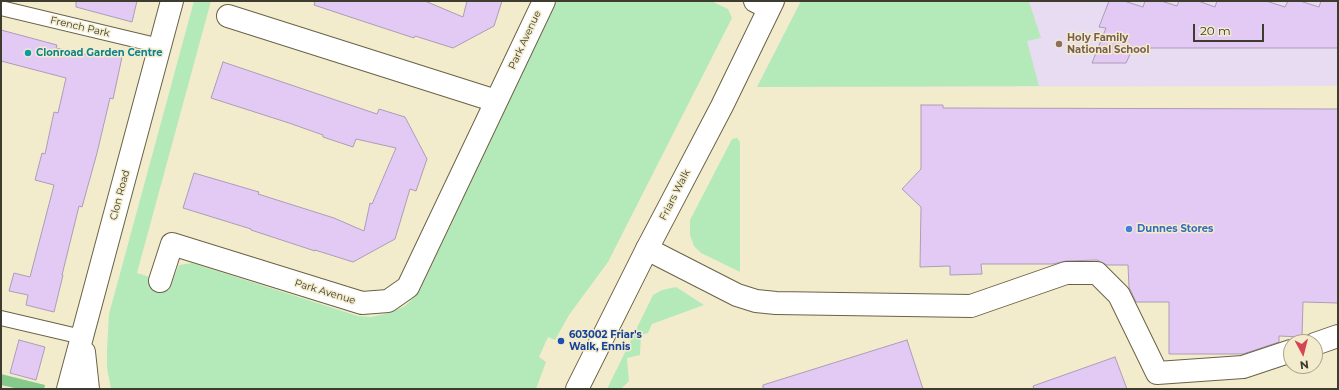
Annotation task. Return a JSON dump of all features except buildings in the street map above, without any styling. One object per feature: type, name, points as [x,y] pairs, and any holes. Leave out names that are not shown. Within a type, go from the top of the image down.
[{"type":"street","name":"Clon Road","points":[[68,389],[172,1]]},
{"type":"street","name":"Park Avenue","points":[[160,281],[172,244],[362,303],[388,301],[408,287],[544,1]]},
{"type":"street","name":"Friars Walk","points":[[576,389],[722,106],[766,3]]},
{"type":"street","points":[[228,16],[496,101]]},
{"type":"street","points":[[647,249],[737,296],[756,301],[776,303],[971,306],[1066,273],[1097,273],[1119,295],[1157,373],[1243,367],[1283,354]]},
{"type":"street","points":[[1323,341],[1338,336]]},
{"type":"street","points":[[82,337],[88,389]]},
{"type":"lane","name":"French Park","points":[[1,8],[160,46]]},
{"type":"lane","points":[[1,318],[82,337]]},
{"type":"shaded area","name":"Holy Family National School","points":[[801,1],[1338,1],[1338,86],[757,87]]},
{"type":"green space","points":[[194,1],[211,1],[137,273],[171,284],[179,265],[192,263],[358,316],[371,317],[389,313],[405,306],[419,292],[557,1],[711,1],[728,9],[732,18],[608,262],[569,315],[555,340],[548,337],[539,357],[546,362],[536,389],[111,389],[107,368],[109,314]]},
{"type":"green space","points":[[801,1],[1031,1],[1029,2],[1041,38],[1027,41],[1039,86],[757,87]]},
{"type":"green space","points":[[737,138],[740,142],[740,272],[701,253],[694,246],[690,235],[690,220],[732,139]]},
{"type":"green space","points":[[676,287],[704,305],[652,324],[648,333],[641,335],[640,355],[627,358],[629,381],[621,389],[607,389],[653,295],[662,290]]},
{"type":"green space","points":[[1,374],[45,385],[44,389],[19,389],[1,385]]},
{"type":"place","name":"Holy Family National School","points":[[1059,44]]},
{"type":"place","name":"Clonroad Garden Centre","points":[[28,53]]},
{"type":"place","name":"Dunnes Stores","points":[[1129,229]]},
{"type":"place","name":"603002 Friar's Walk, Ennis","points":[[561,341]]}]
